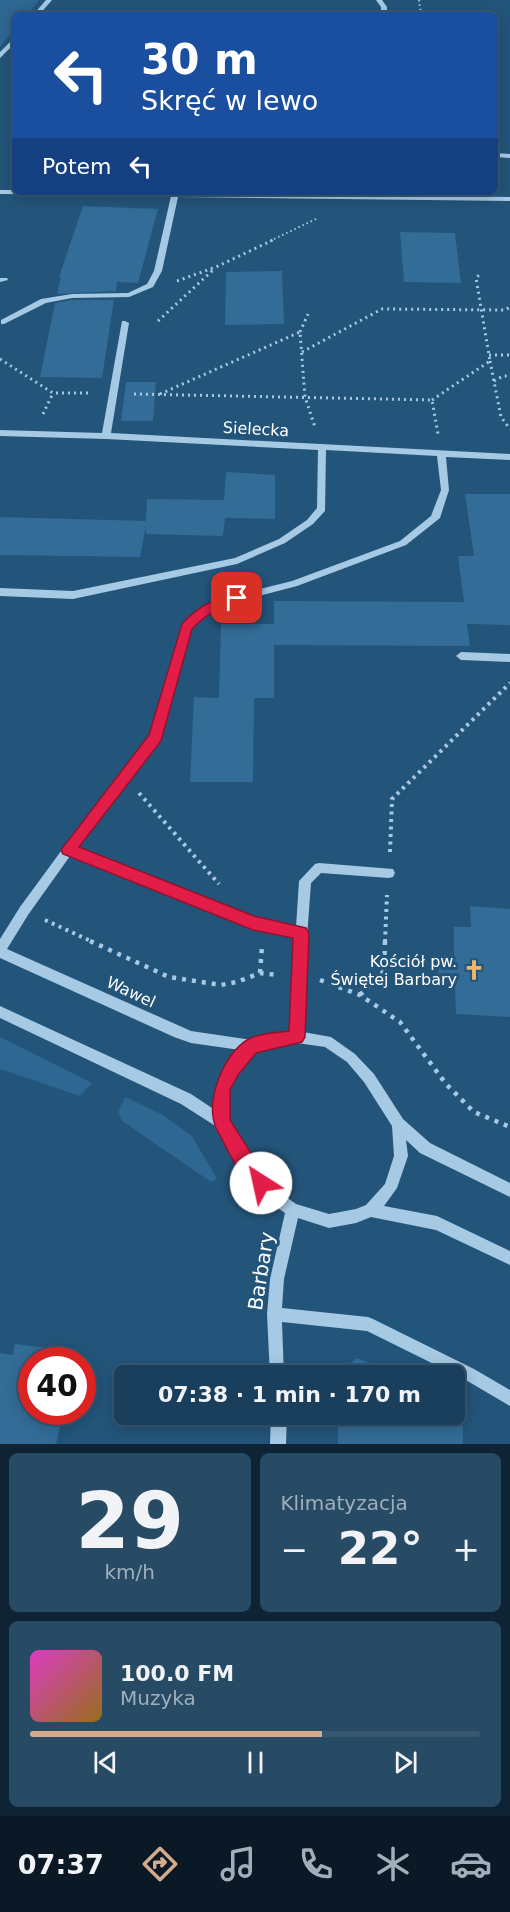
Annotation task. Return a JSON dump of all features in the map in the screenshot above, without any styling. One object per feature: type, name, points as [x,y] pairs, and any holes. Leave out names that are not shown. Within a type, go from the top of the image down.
[{"type":"street","points":[[39,12],[49,0]]},
{"type":"street","points":[[0,56],[12,42]]},
{"type":"street","points":[[4,322],[44,301],[72,296],[129,295],[150,285],[158,271],[176,195]]},
{"type":"street","points":[[395,195],[495,195],[510,199]]},
{"type":"street","points":[[106,436],[125,323]]},
{"type":"street","name":"Sielecka","points":[[0,433],[106,436],[510,457]]},
{"type":"street","points":[[0,592],[73,595],[237,561],[282,541],[310,522],[322,509],[322,447]]},
{"type":"street","points":[[0,951],[24,911],[68,850],[156,737],[187,627],[198,615],[218,603],[294,584],[403,543],[435,518],[445,490],[441,453]]},
{"type":"street","points":[[461,656],[510,658]]},
{"type":"street","points":[[68,850],[253,923],[301,933]]},
{"type":"street","points":[[297,1037],[298,977],[305,881],[319,868],[388,873]]},
{"type":"street","name":"Wawel","points":[[0,951],[174,1031],[191,1037],[252,1046]]},
{"type":"street","points":[[0,1012],[186,1100],[222,1122],[252,1173],[270,1194],[293,1210],[329,1221],[356,1216],[371,1210],[390,1188],[401,1156],[398,1124]]},
{"type":"street","points":[[222,1122],[222,1090],[232,1069],[252,1046],[297,1037],[327,1041],[351,1058],[369,1078],[398,1124],[425,1148],[510,1190]]},
{"type":"street","name":"Barbary","points":[[276,1365],[274,1314],[277,1279],[293,1210]]},
{"type":"street","points":[[371,1210],[437,1223],[510,1258]]},
{"type":"street","points":[[274,1314],[368,1324],[469,1374],[510,1399]]},
{"type":"street","points":[[278,1444],[279,1425]]},
{"type":"path","points":[[150,285],[165,285],[216,267],[319,217]]},
{"type":"path","points":[[158,321],[216,267]]},
{"type":"path","points":[[481,273],[476,279],[490,361],[501,417],[510,429]]},
{"type":"path","points":[[302,352],[382,309],[505,310],[510,307]]},
{"type":"path","points":[[308,314],[300,332],[305,398],[322,447]]},
{"type":"path","points":[[159,395],[300,332]]},
{"type":"path","points":[[489,355],[510,355]]},
{"type":"path","points":[[0,359],[53,393],[432,400],[490,361]]},
{"type":"path","points":[[494,381],[510,370]]},
{"type":"path","points":[[503,376],[510,376]]},
{"type":"path","points":[[432,400],[441,453]]},
{"type":"path","points":[[360,995],[384,971],[392,799],[510,683]]},
{"type":"path","points":[[125,777],[223,888]]},
{"type":"path","points":[[24,911],[170,977],[221,985],[237,982],[260,973],[316,979],[360,995],[400,1022],[446,1084],[474,1112],[510,1127]]},
{"type":"path","points":[[253,923],[262,942],[260,973]]},
{"type":"shaded area","points":[[0,0],[39,0],[29,12],[12,12],[12,33],[0,47]]},
{"type":"shaded area","points":[[0,1037],[92,1083],[80,1096],[0,1069]]},
{"type":"shaded area","points":[[125,1097],[163,1115],[192,1136],[217,1179],[211,1182],[122,1121],[118,1112]]},
{"type":"building","points":[[83,206],[158,209],[138,283],[117,282],[116,291],[57,294],[61,277],[59,277]]},
{"type":"building","points":[[400,232],[455,233],[461,283],[404,282]]},
{"type":"building","points":[[282,271],[284,324],[225,325],[226,272]]},
{"type":"building","points":[[72,300],[114,300],[102,378],[40,377],[55,303]]},
{"type":"building","points":[[126,382],[156,382],[153,421],[121,421]]},
{"type":"building","points":[[226,472],[275,475],[275,519],[225,518],[223,536],[146,534],[146,525],[140,557],[0,555],[0,517],[146,521],[147,499],[224,500]]},
{"type":"building","points":[[465,494],[510,494],[510,625],[467,624],[465,611],[470,646],[274,645],[274,698],[254,698],[253,782],[190,782],[194,697],[219,698],[221,624],[274,624],[274,601],[464,602],[458,556],[474,556]]},
{"type":"building","name":"Kościół pw. Świętej Barbary","points":[[470,906],[510,909],[510,1017],[456,1014],[455,984],[439,983],[438,955],[454,956],[454,927],[471,927]]},
{"type":"building","points":[[15,1344],[40,1347],[18,1347],[18,1425],[60,1425],[56,1444],[0,1444],[0,1353],[13,1355]]},
{"type":"building","points":[[357,1358],[374,1365],[348,1365]]},
{"type":"building","points":[[338,1425],[463,1425],[463,1444],[338,1444]]},
{"type":"place","name":"Kościół pw. Świętej Barbary","points":[[474,970]]},
{"type":"route","points":[[237,598],[218,603],[198,615],[187,627],[156,737],[68,850],[253,923],[301,933],[297,1037],[252,1046],[232,1069],[222,1090],[222,1122],[252,1173],[261,1183]]}]
